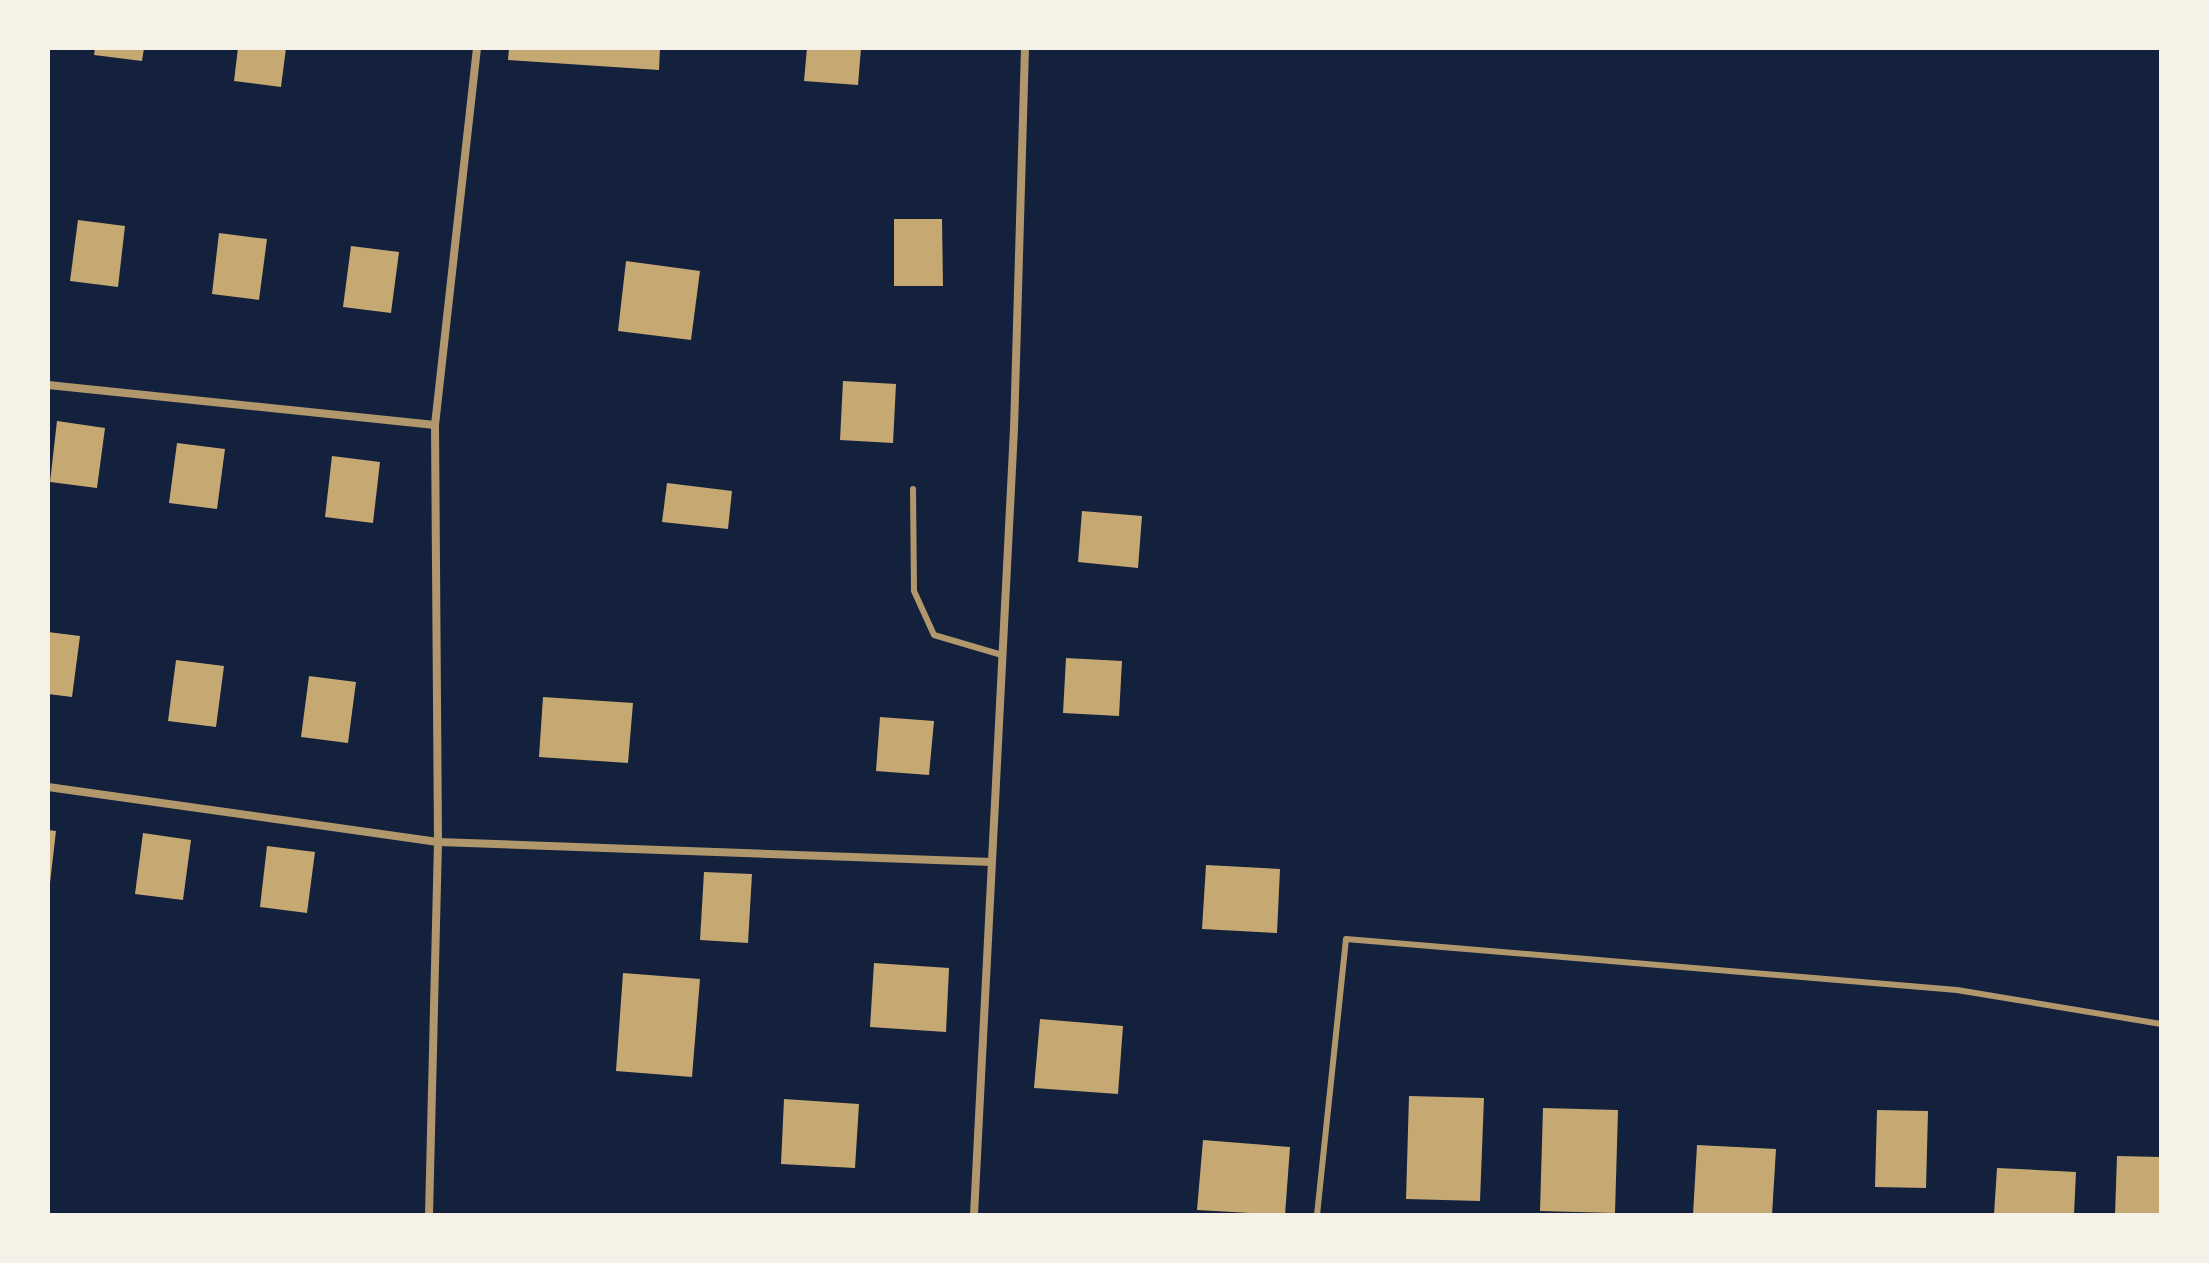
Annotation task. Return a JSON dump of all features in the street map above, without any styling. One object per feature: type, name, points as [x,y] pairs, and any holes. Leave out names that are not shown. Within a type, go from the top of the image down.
[{"type":"street","points":[[429,1215],[438,842],[435,425],[477,48]]},
{"type":"street","points":[[974,1215],[1015,413],[1025,48]]},
{"type":"street","points":[[48,385],[435,425]]},
{"type":"street","points":[[48,787],[438,842],[991,862]]},
{"type":"lane","points":[[913,489],[914,591],[934,635],[1002,655]]},
{"type":"lane","points":[[1317,1215],[1346,939],[1957,990],[2161,1024]]},
{"type":"building","points":[[95,48],[144,48],[142,61],[94,55]]},
{"type":"building","points":[[238,48],[286,48],[281,87],[234,81]]},
{"type":"building","points":[[509,48],[660,48],[659,70],[508,60]]},
{"type":"building","points":[[807,48],[861,48],[858,85],[804,81]]},
{"type":"building","points":[[894,219],[942,219],[943,286],[894,286]]},
{"type":"building","points":[[78,220],[125,226],[118,287],[70,281]]},
{"type":"building","points":[[219,233],[267,239],[259,300],[212,294]]},
{"type":"building","points":[[351,246],[399,252],[391,313],[343,307]]},
{"type":"building","points":[[626,261],[700,271],[691,340],[618,331]]},
{"type":"building","points":[[843,381],[896,384],[893,443],[840,440]]},
{"type":"building","points":[[57,421],[105,428],[97,488],[50,482]]},
{"type":"building","points":[[177,443],[225,449],[217,509],[169,503]]},
{"type":"building","points":[[332,456],[380,462],[373,523],[325,517]]},
{"type":"building","points":[[667,483],[732,491],[728,529],[662,522]]},
{"type":"building","points":[[1082,511],[1142,516],[1138,568],[1078,562]]},
{"type":"building","points":[[48,632],[80,636],[72,697],[48,694]]},
{"type":"building","points":[[1066,658],[1122,661],[1119,716],[1063,713]]},
{"type":"building","points":[[176,660],[224,666],[216,727],[168,721]]},
{"type":"building","points":[[309,676],[356,682],[348,743],[301,737]]},
{"type":"building","points":[[543,697],[633,703],[628,763],[539,757]]},
{"type":"building","points":[[880,717],[934,721],[929,775],[876,771]]},
{"type":"building","points":[[48,830],[56,831],[50,883],[48,883]]},
{"type":"building","points":[[143,833],[191,840],[183,900],[135,894]]},
{"type":"building","points":[[267,846],[315,852],[307,913],[260,907]]},
{"type":"building","points":[[1206,865],[1280,869],[1277,933],[1202,929]]},
{"type":"building","points":[[704,872],[752,874],[748,943],[700,940]]},
{"type":"building","points":[[874,963],[949,968],[946,1032],[870,1027]]},
{"type":"building","points":[[623,973],[700,979],[692,1077],[616,1071]]},
{"type":"building","points":[[1040,1019],[1123,1026],[1118,1094],[1034,1088]]},
{"type":"building","points":[[1409,1096],[1484,1098],[1480,1201],[1406,1199]]},
{"type":"building","points":[[784,1099],[859,1104],[855,1168],[781,1164]]},
{"type":"building","points":[[1543,1108],[1618,1110],[1615,1213],[1540,1211]]},
{"type":"building","points":[[1877,1110],[1928,1111],[1926,1188],[1875,1187]]},
{"type":"building","points":[[1203,1140],[1290,1147],[1285,1215],[1197,1210]]},
{"type":"building","points":[[1697,1145],[1776,1149],[1772,1215],[1693,1215]]},
{"type":"building","points":[[2117,1156],[2161,1157],[2161,1215],[2115,1215]]},
{"type":"building","points":[[1997,1168],[2076,1172],[2074,1215],[1994,1215]]}]
